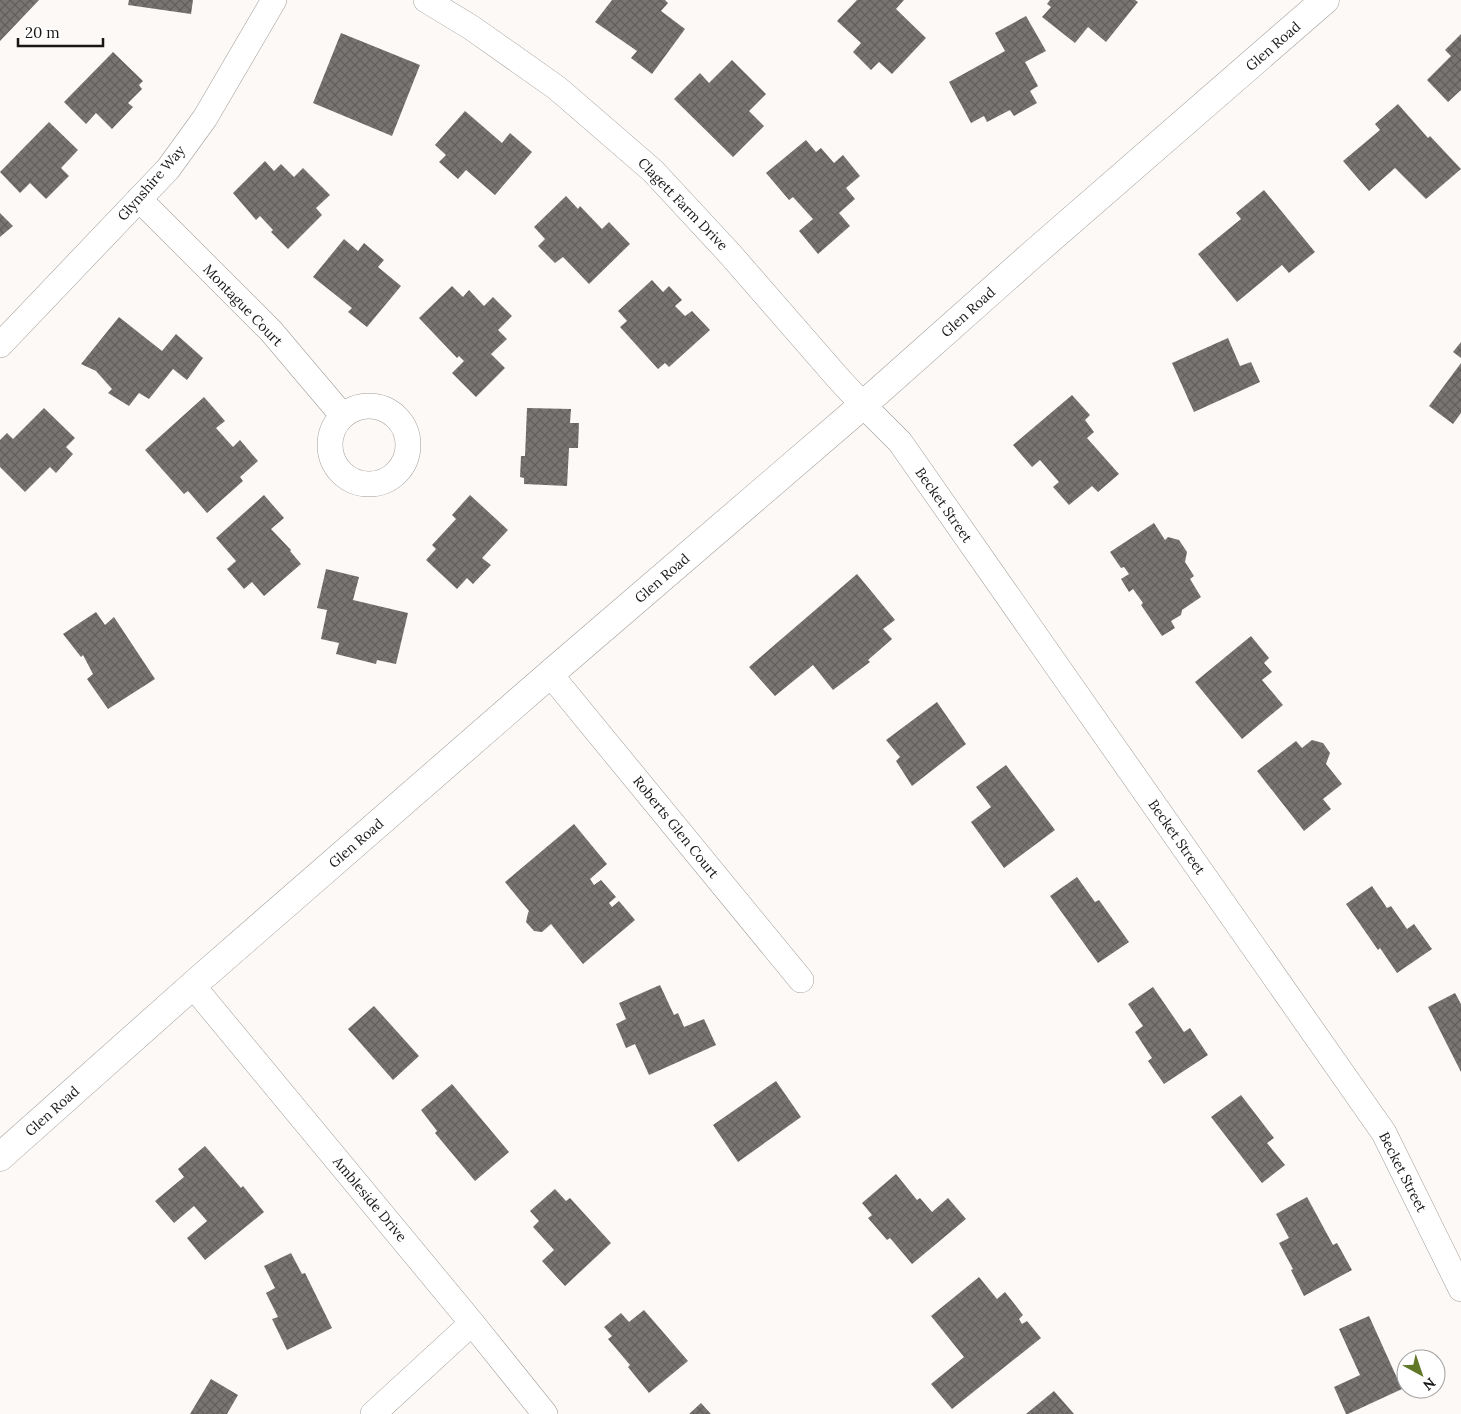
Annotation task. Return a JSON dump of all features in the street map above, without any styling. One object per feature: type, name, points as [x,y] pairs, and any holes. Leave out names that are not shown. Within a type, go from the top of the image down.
[{"type":"main road","name":"Glen Road","points":[[0,1157],[550,674],[863,405],[1034,253],[1325,0]]},
{"type":"street","name":"Glynshire Way","points":[[0,345],[168,169],[204,118],[274,0]]},
{"type":"street","name":"Clagett Farm Drive","points":[[426,0],[472,28],[557,88],[654,171],[863,405]]},
{"type":"street","name":"Montague Court","points":[[139,200],[271,332],[342,415]]},
{"type":"street","name":"Becket Street","points":[[863,405],[900,442],[1384,1133],[1461,1289]]},
{"type":"street","name":"Roberts Glen Court","points":[[550,674],[802,980]]},
{"type":"street","name":"Ambleside Drive","points":[[193,986],[472,1322],[545,1414]]},
{"type":"street","points":[[373,1414],[472,1322]]},
{"type":"building","points":[[0,0],[39,0],[0,41]]},
{"type":"building","points":[[129,0],[193,0],[191,14],[128,5]]},
{"type":"building","points":[[612,0],[665,0],[668,3],[661,11],[685,29],[652,74],[631,58],[637,51],[595,22]]},
{"type":"building","points":[[857,0],[904,0],[896,9],[926,38],[892,74],[879,62],[871,70],[853,52],[861,43],[837,21]]},
{"type":"building","points":[[1050,0],[1135,0],[1138,2],[1106,42],[1088,27],[1075,43],[1042,17],[1051,7],[1047,4]]},
{"type":"building","points":[[1026,16],[1046,51],[1025,62],[1038,86],[1030,91],[1037,103],[1014,116],[1010,110],[987,122],[984,116],[971,123],[949,82],[1005,51],[995,33]]},
{"type":"building","points":[[341,33],[420,65],[392,136],[313,103]]},
{"type":"building","points":[[1461,34],[1461,90],[1448,102],[1427,80],[1451,56],[1445,50]]},
{"type":"building","points":[[113,52],[143,81],[139,85],[142,89],[128,103],[133,107],[112,129],[96,113],[86,124],[64,102]]},
{"type":"building","points":[[732,60],[766,94],[749,111],[764,126],[733,157],[674,99],[700,73],[709,83]]},
{"type":"building","points":[[1398,104],[1428,138],[1430,136],[1461,169],[1426,199],[1395,168],[1369,191],[1343,161],[1380,130],[1375,124]]},
{"type":"building","points":[[465,111],[502,143],[510,133],[532,152],[495,195],[466,170],[458,179],[439,162],[446,155],[435,145]]},
{"type":"building","points":[[49,122],[78,150],[61,168],[69,176],[46,199],[30,183],[20,193],[0,172]]},
{"type":"building","points":[[806,140],[816,152],[821,148],[834,163],[843,155],[860,176],[846,188],[855,199],[839,213],[850,226],[818,254],[799,231],[813,219],[793,197],[789,200],[766,173]]},
{"type":"building","points":[[265,161],[274,171],[281,164],[294,177],[303,168],[330,195],[316,208],[322,215],[288,249],[271,232],[273,230],[260,216],[256,220],[233,193]]},
{"type":"building","points":[[1264,190],[1315,252],[1289,273],[1282,265],[1237,302],[1198,254],[1241,219],[1236,213]]},
{"type":"building","points":[[566,196],[578,209],[580,206],[602,229],[609,222],[630,244],[589,284],[563,257],[555,263],[538,246],[545,239],[534,227]]},
{"type":"building","points":[[0,213],[13,226],[0,237]]},
{"type":"building","points":[[344,239],[358,251],[364,243],[384,260],[378,267],[401,286],[367,327],[348,312],[352,308],[313,277]]},
{"type":"building","points":[[652,280],[663,292],[669,286],[682,300],[675,306],[685,316],[692,311],[710,330],[669,367],[665,363],[658,369],[620,327],[627,321],[618,311]]},
{"type":"building","points":[[452,286],[463,297],[469,290],[484,306],[493,297],[512,316],[498,330],[507,339],[491,354],[505,368],[476,397],[452,373],[464,361],[459,356],[457,358],[419,318]]},
{"type":"building","points":[[119,317],[162,351],[176,334],[203,358],[187,380],[173,369],[149,399],[139,393],[129,406],[108,393],[112,389],[96,371],[81,364]]},
{"type":"building","points":[[1228,338],[1240,366],[1251,362],[1260,382],[1194,412],[1172,363]]},
{"type":"building","points":[[1461,342],[1461,358],[1453,352]]},
{"type":"building","points":[[1461,363],[1461,413],[1453,424],[1429,406]]},
{"type":"building","points":[[1072,395],[1090,415],[1085,420],[1094,432],[1087,438],[1119,474],[1098,492],[1092,486],[1069,505],[1053,487],[1059,482],[1040,460],[1032,467],[1013,445]]},
{"type":"building","points":[[204,397],[225,421],[216,428],[233,447],[240,440],[258,461],[240,477],[243,481],[207,513],[188,491],[184,494],[145,450]]},
{"type":"building","points":[[44,408],[75,438],[66,447],[73,454],[56,473],[50,467],[25,492],[0,467],[0,440],[7,433],[13,439]]},
{"type":"building","points":[[527,408],[571,409],[570,423],[579,423],[578,448],[569,448],[567,486],[524,484],[524,478],[520,477],[521,456],[525,456]]},
{"type":"building","points":[[264,495],[284,518],[271,529],[291,550],[301,564],[264,596],[252,582],[244,589],[227,569],[236,561],[216,538]]},
{"type":"building","points":[[470,495],[508,530],[482,558],[491,565],[473,584],[467,578],[457,589],[426,560],[436,549],[432,545],[456,519],[452,515]]},
{"type":"building","points":[[1154,523],[1165,540],[1168,537],[1179,540],[1187,552],[1185,562],[1194,576],[1190,579],[1201,597],[1182,610],[1181,615],[1171,621],[1175,628],[1162,636],[1141,605],[1143,603],[1133,589],[1129,592],[1121,579],[1129,574],[1124,567],[1121,568],[1110,552]]},
{"type":"building","points":[[326,569],[359,577],[353,600],[408,613],[396,664],[377,660],[376,664],[336,654],[339,643],[321,639],[327,610],[317,608]]},
{"type":"building","points":[[857,574],[895,620],[883,629],[892,639],[868,660],[870,662],[833,690],[813,665],[775,696],[749,667]]},
{"type":"building","points":[[96,612],[105,625],[114,617],[155,679],[108,709],[87,679],[93,674],[83,655],[81,657],[63,634]]},
{"type":"building","points":[[1251,636],[1269,658],[1264,663],[1272,672],[1262,680],[1283,705],[1242,739],[1195,682]]},
{"type":"building","points":[[937,702],[966,744],[912,786],[896,761],[900,757],[886,740]]},
{"type":"building","points":[[1312,740],[1323,743],[1330,753],[1326,764],[1342,784],[1323,799],[1331,809],[1304,831],[1257,771],[1296,741],[1302,748]]},
{"type":"building","points":[[1006,765],[1055,830],[1004,868],[971,822],[991,807],[976,787]]},
{"type":"building","points":[[574,824],[607,864],[590,879],[594,885],[601,880],[616,897],[609,903],[612,907],[619,901],[635,920],[583,964],[551,924],[542,932],[534,931],[526,922],[529,911],[505,882]]},
{"type":"building","points":[[1077,877],[1095,902],[1099,900],[1129,942],[1098,963],[1050,896]]},
{"type":"building","points":[[1372,886],[1387,908],[1391,906],[1407,929],[1414,924],[1432,949],[1397,973],[1380,948],[1378,950],[1346,904]]},
{"type":"building","points":[[660,985],[674,1015],[678,1013],[684,1027],[704,1019],[716,1045],[649,1075],[635,1044],[626,1048],[616,1024],[626,1019],[619,1003]]},
{"type":"building","points":[[1153,987],[1184,1032],[1190,1028],[1208,1055],[1164,1084],[1148,1061],[1152,1058],[1135,1032],[1143,1026],[1128,1004]]},
{"type":"building","points":[[1455,993],[1461,1004],[1461,1072],[1428,1007]]},
{"type":"building","points":[[374,1006],[419,1056],[393,1080],[348,1029]]},
{"type":"building","points":[[776,1081],[801,1117],[738,1162],[713,1125]]},
{"type":"building","points":[[452,1084],[509,1152],[475,1181],[435,1133],[437,1131],[421,1110]]},
{"type":"building","points":[[1241,1095],[1274,1138],[1267,1143],[1285,1165],[1262,1183],[1211,1117]]},
{"type":"building","points":[[205,1146],[241,1188],[243,1186],[264,1212],[205,1260],[187,1238],[207,1221],[194,1206],[174,1223],[155,1201],[184,1177],[178,1169]]},
{"type":"building","points":[[896,1174],[917,1200],[920,1198],[932,1212],[948,1198],[966,1219],[912,1264],[890,1238],[887,1240],[868,1218],[872,1215],[862,1203]]},
{"type":"building","points":[[555,1189],[566,1201],[570,1198],[611,1243],[565,1286],[542,1261],[554,1250],[533,1227],[539,1221],[530,1211]]},
{"type":"building","points":[[1307,1197],[1333,1245],[1337,1243],[1352,1270],[1304,1296],[1291,1270],[1293,1269],[1279,1243],[1289,1238],[1276,1214]]},
{"type":"building","points":[[291,1253],[302,1274],[305,1273],[332,1328],[287,1350],[272,1319],[278,1317],[266,1293],[275,1288],[264,1266]]},
{"type":"building","points":[[979,1277],[997,1299],[1005,1292],[1023,1315],[1019,1319],[1022,1324],[1027,1321],[1041,1338],[952,1409],[931,1384],[964,1357],[931,1316]]},
{"type":"building","points":[[644,1310],[688,1361],[649,1393],[628,1367],[630,1365],[608,1339],[612,1336],[604,1327],[621,1313],[629,1322]]},
{"type":"building","points":[[1369,1316],[1396,1376],[1396,1392],[1348,1414],[1346,1414],[1334,1387],[1360,1375],[1339,1329]]},
{"type":"building","points":[[211,1379],[238,1395],[227,1414],[190,1414]]},
{"type":"building","points":[[1054,1391],[1074,1414],[1026,1414]]},
{"type":"building","points":[[701,1403],[711,1414],[689,1414]]}]
